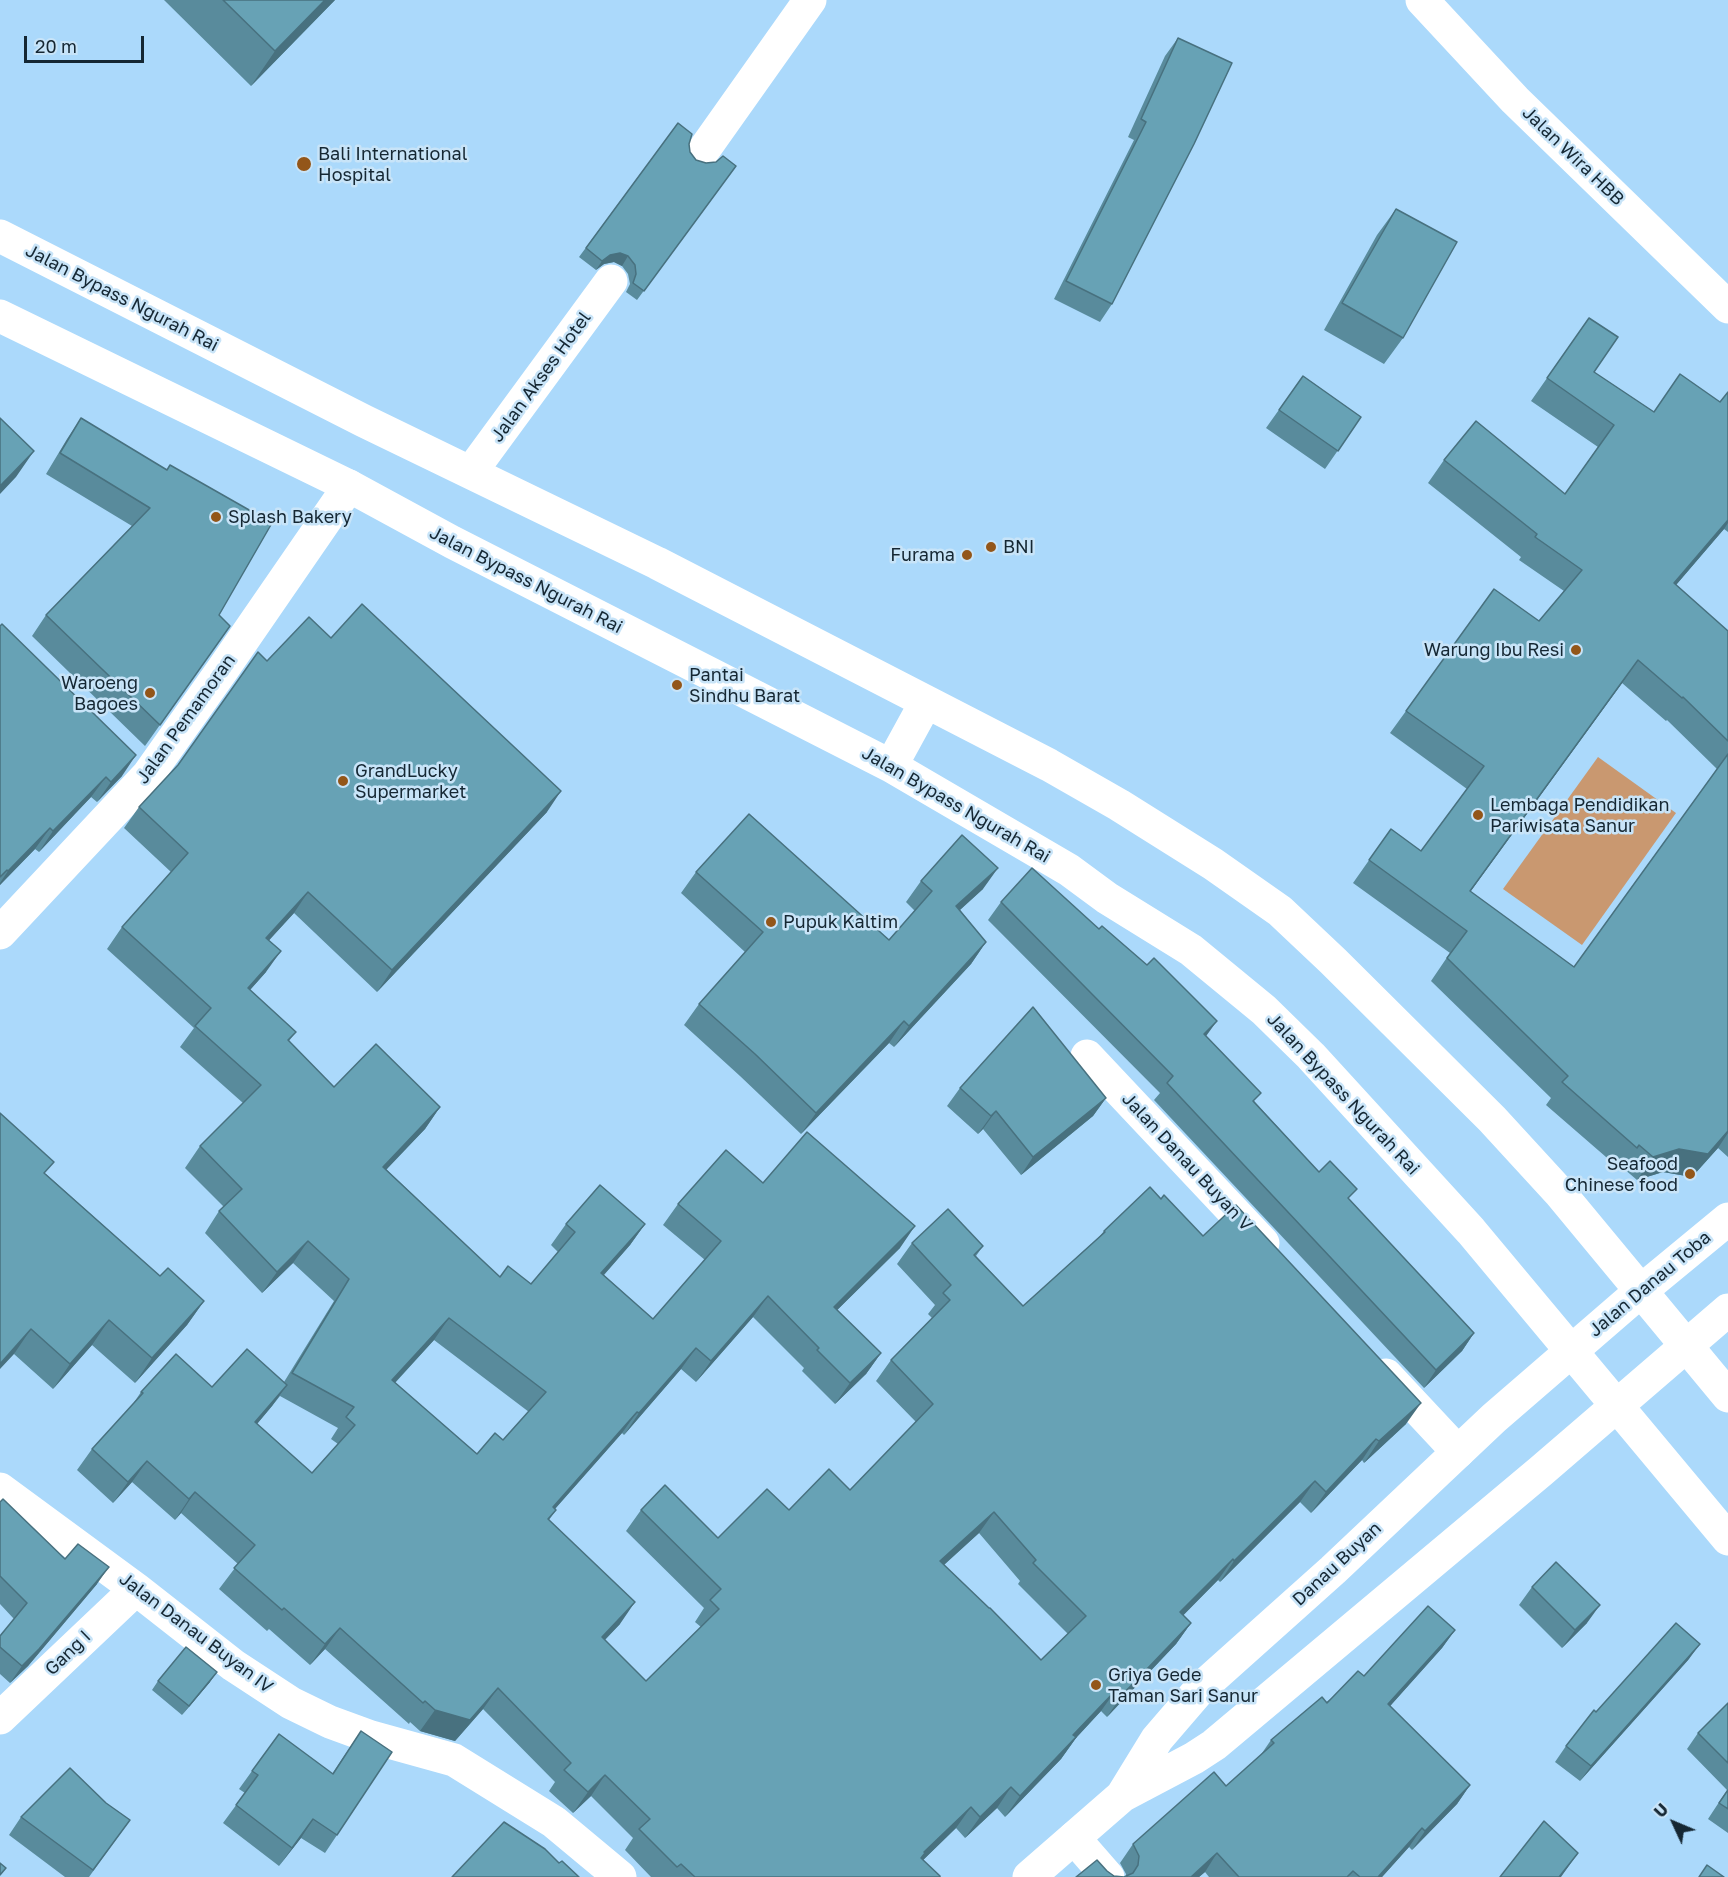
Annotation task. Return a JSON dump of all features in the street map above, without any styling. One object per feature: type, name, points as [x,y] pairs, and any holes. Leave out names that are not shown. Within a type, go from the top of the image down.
[{"type":"main road","points":[[701,154],[810,0]]},
{"type":"main road","name":"Jalan Wira HBB","points":[[1422,0],[1515,100],[1728,307]]},
{"type":"main road","name":"Jalan Bypass Ngurah Rai","points":[[0,236],[364,422],[657,563],[1049,765],[1119,805],[1213,864],[1280,911],[1492,1119],[1559,1192],[1728,1396]]},
{"type":"main road","name":"Jalan Akses Hotel","points":[[471,472],[611,281]]},
{"type":"main road","name":"Jalan Bypass Ngurah Rai","points":[[0,316],[349,486],[452,542],[891,766],[1069,870],[1107,898],[1191,950],[1264,1010],[1311,1056],[1471,1231],[1728,1539]]},
{"type":"main road","name":"Jalan Pemamoran","points":[[0,933],[148,774],[224,669],[349,486]]},
{"type":"main road","points":[[891,766],[926,702]]},
{"type":"main road","points":[[124,751],[148,774]]},
{"type":"main road","name":"Jalan Danau Buyan V","points":[[1088,1056],[1281,1263]]},
{"type":"main road","name":"Jalan Danau Toba","points":[[1572,1350],[1728,1219]]},
{"type":"main road","points":[[1616,1405],[1728,1310]]},
{"type":"main road","name":"Danau Buyan","points":[[1122,1796],[1156,1739],[1200,1689],[1572,1350]]},
{"type":"main road","points":[[1369,1357],[1458,1452]]},
{"type":"main road","name":"Danau Buyan","points":[[1029,1877],[1122,1796],[1215,1745],[1616,1405]]},
{"type":"main road","name":"Jalan Danau Buyan IV","points":[[0,1489],[136,1589],[233,1665],[291,1703],[330,1722],[371,1737],[454,1760],[554,1822],[620,1877]]},
{"type":"main road","name":"Gang I","points":[[0,1718],[136,1589]]},
{"type":"main road","points":[[1074,1838],[1108,1877]]},
{"type":"shaded area","points":[[1598,757],[1676,813],[1582,945],[1503,889]]},
{"type":"building","points":[[223,0],[325,0],[275,51]]},
{"type":"building","points":[[1178,38],[1232,63],[1194,144],[1112,304],[1066,281],[1146,122],[1141,119]]},
{"type":"building","points":[[678,123],[692,134],[689,144],[690,152],[696,160],[706,163],[716,162],[723,156],[736,166],[644,291],[633,283],[636,274],[635,265],[628,256],[620,253],[610,255],[602,261],[586,248]]},
{"type":"building","points":[[1396,209],[1457,242],[1403,338],[1342,303]]},
{"type":"building","points":[[1589,318],[1618,337],[1594,372],[1654,412],[1680,374],[1720,402],[1728,392],[1728,520],[1674,583],[1728,631],[1728,741],[1683,697],[1638,660],[1470,891],[1574,967],[1728,754],[1728,1131],[1708,1154],[1679,1149],[1653,1157],[1639,1145],[1637,1148],[1562,1082],[1568,1076],[1447,958],[1467,931],[1369,860],[1391,829],[1421,851],[1484,766],[1406,711],[1494,589],[1539,621],[1582,570],[1535,537],[1537,534],[1444,460],[1476,421],[1565,494],[1614,425],[1547,378]]},
{"type":"building","points":[[1303,376],[1361,417],[1338,451],[1279,410]]},
{"type":"building","points":[[0,418],[34,451],[0,486]]},
{"type":"building","points":[[81,418],[167,470],[170,465],[272,523],[219,615],[230,626],[160,725],[46,615],[150,508],[60,453]]},
{"type":"building","points":[[362,604],[561,791],[392,970],[308,892],[266,938],[281,951],[248,988],[296,1032],[288,1040],[334,1087],[376,1044],[440,1107],[383,1167],[500,1277],[508,1266],[531,1284],[575,1232],[566,1224],[600,1185],[645,1224],[601,1273],[653,1319],[721,1241],[678,1204],[726,1150],[763,1183],[807,1132],[915,1226],[834,1307],[881,1353],[850,1383],[768,1296],[711,1361],[696,1348],[553,1507],[556,1510],[548,1519],[635,1602],[602,1637],[646,1681],[719,1609],[710,1600],[721,1589],[641,1510],[665,1485],[718,1538],[767,1489],[789,1510],[829,1469],[850,1490],[933,1404],[891,1360],[950,1300],[943,1293],[951,1285],[912,1243],[948,1209],[983,1246],[974,1255],[1023,1306],[1105,1232],[1150,1187],[1161,1199],[1164,1195],[1203,1236],[1236,1205],[1421,1403],[1379,1441],[1376,1439],[1326,1492],[1315,1481],[1234,1561],[1233,1559],[1180,1612],[1191,1623],[1122,1695],[1116,1690],[1073,1735],[1076,1737],[1020,1796],[1011,1787],[980,1817],[971,1807],[924,1852],[921,1858],[940,1877],[695,1877],[681,1864],[677,1867],[639,1829],[650,1819],[605,1775],[588,1792],[564,1770],[571,1763],[498,1688],[470,1720],[435,1710],[425,1701],[423,1703],[340,1628],[325,1644],[234,1568],[255,1545],[195,1492],[189,1499],[147,1461],[128,1482],[92,1449],[176,1354],[212,1387],[247,1349],[287,1385],[255,1422],[312,1473],[355,1425],[346,1417],[354,1407],[292,1373],[349,1279],[308,1241],[277,1272],[219,1211],[242,1189],[200,1146],[261,1085],[195,1026],[211,1008],[122,927],[188,853],[139,807],[178,765],[258,652],[267,661],[309,617],[331,638]],"holes":[[[449,1318],[546,1392],[503,1440],[495,1433],[477,1454],[392,1380]],[[994,1512],[1036,1560],[1033,1563],[1086,1616],[1041,1660],[940,1561]]]},
{"type":"building","points":[[2,624],[136,755],[111,782],[106,777],[53,831],[50,828],[0,877],[0,626]]},
{"type":"building","points":[[749,814],[889,940],[932,891],[921,881],[962,835],[998,868],[956,906],[986,942],[909,1026],[904,1021],[816,1113],[699,1004],[763,932],[696,872]]},
{"type":"building","points":[[1032,868],[1099,929],[1102,926],[1147,965],[1154,958],[1217,1021],[1204,1034],[1261,1093],[1253,1101],[1319,1172],[1330,1161],[1357,1189],[1348,1198],[1474,1333],[1436,1370],[1167,1083],[1173,1076],[1001,902]]},
{"type":"building","points":[[1033,1007],[1106,1098],[1033,1157],[996,1111],[991,1116],[960,1088]]},
{"type":"building","points":[[0,1113],[54,1162],[44,1173],[160,1276],[168,1268],[204,1301],[152,1358],[109,1320],[70,1364],[31,1329],[0,1364]]},
{"type":"building","points":[[3,1499],[65,1559],[78,1544],[109,1567],[22,1666],[0,1647],[0,1636],[27,1603],[0,1576],[0,1502]]},
{"type":"building","points":[[1556,1562],[1600,1605],[1575,1630],[1532,1587]]},
{"type":"building","points":[[1428,1606],[1455,1630],[1388,1704],[1470,1785],[1425,1831],[1422,1828],[1378,1877],[1360,1877],[1353,1871],[1347,1877],[1239,1877],[1217,1853],[1191,1877],[1124,1877],[1133,1873],[1138,1865],[1139,1856],[1133,1844],[1214,1772],[1226,1786],[1274,1743],[1271,1740],[1322,1697],[1327,1703],[1358,1671],[1364,1676]]},
{"type":"building","points":[[1676,1623],[1700,1644],[1591,1766],[1566,1746],[1594,1710],[1596,1712]]},
{"type":"building","points":[[186,1647],[217,1672],[189,1706],[158,1681]]},
{"type":"building","points":[[1728,1703],[1728,1763],[1698,1733]]},
{"type":"building","points":[[361,1731],[392,1752],[337,1835],[313,1819],[292,1848],[236,1805],[258,1775],[252,1771],[279,1734],[333,1774]]},
{"type":"building","points":[[70,1768],[106,1803],[130,1820],[93,1870],[21,1817]]},
{"type":"building","points":[[1728,1790],[1728,1809],[1719,1803]]},
{"type":"building","points":[[1544,1821],[1578,1853],[1559,1877],[1500,1877]]},
{"type":"building","points":[[504,1822],[545,1849],[559,1863],[562,1861],[579,1877],[452,1877]]},
{"type":"building","points":[[1097,1860],[1114,1876],[1124,1877],[1076,1877]]},
{"type":"building","points":[[0,1863],[6,1868],[0,1875]]},
{"type":"building","points":[[1707,1865],[1724,1877],[1699,1877]]},
{"type":"place","name":"Bali International Hospital","points":[[304,164]]},
{"type":"place","name":"Splash Bakery","points":[[216,517]]},
{"type":"place","name":"BNI","points":[[991,547]]},
{"type":"place","name":"Furama","points":[[967,555]]},
{"type":"place","name":"Warung Ibu Resi","points":[[1576,650]]},
{"type":"place","name":"Pantai Sindhu Barat","points":[[677,685]]},
{"type":"place","name":"Waroeng Bagoes","points":[[150,693]]},
{"type":"place","name":"GrandLucky Supermarket","points":[[343,781]]},
{"type":"place","name":"Lembaga Pendidikan Pariwisata Sanur","points":[[1478,815]]},
{"type":"place","name":"Pupuk Kaltim","points":[[771,922]]},
{"type":"place","name":"Seafood Chinese food","points":[[1690,1174]]},
{"type":"place","name":"Griya Gede Taman Sari Sanur","points":[[1096,1685]]}]
